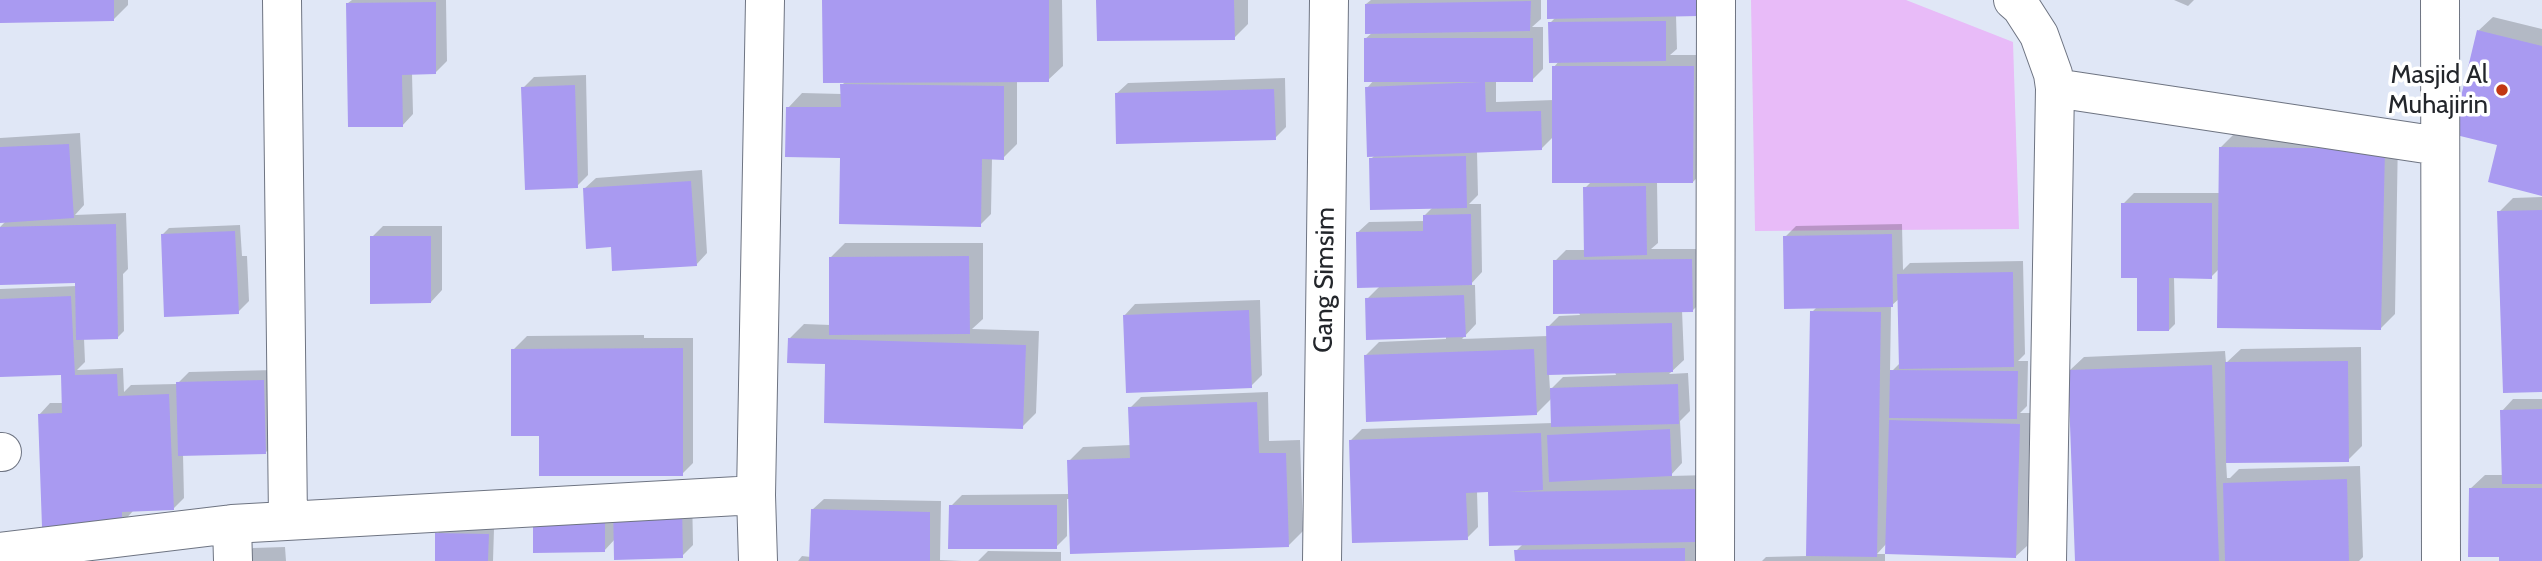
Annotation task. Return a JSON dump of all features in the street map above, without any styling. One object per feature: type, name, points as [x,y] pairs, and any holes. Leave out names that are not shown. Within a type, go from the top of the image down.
[{"type":"street","points":[[282,0],[288,520]]},
{"type":"street","points":[[758,561],[765,0]]},
{"type":"street","name":"Gang Simsim","points":[[1322,561],[1329,0]]},
{"type":"street","points":[[1716,0],[1716,561]]},
{"type":"street","points":[[2013,0],[2021,7],[2039,35],[2053,74],[2055,88],[2047,561]]},
{"type":"street","points":[[2440,0],[2441,561]]},
{"type":"street","points":[[2055,88],[2439,146]]},
{"type":"street","points":[[0,552],[232,542],[288,520],[757,495]]},
{"type":"shaded area","points":[[1751,0],[1906,0],[2013,42],[2019,229],[1755,231]]},
{"type":"building","points":[[0,0],[114,0],[114,21],[0,23]]},
{"type":"building","points":[[822,0],[1049,0],[1049,82],[823,83]]},
{"type":"building","points":[[1096,0],[1234,0],[1235,40],[1097,41]]},
{"type":"building","points":[[1547,0],[1699,0],[1699,16],[1547,19]]},
{"type":"building","points":[[1531,1],[1530,31],[1365,34],[1365,4]]},
{"type":"building","points":[[436,2],[436,74],[402,75],[403,127],[348,127],[346,3]]},
{"type":"building","points":[[1666,21],[1666,61],[1549,63],[1548,22]]},
{"type":"building","name":"Masjid Al Muhajirin","points":[[2477,30],[2542,46],[2542,196],[2488,182],[2497,145],[2452,134]]},
{"type":"building","points":[[1364,38],[1533,38],[1533,82],[1485,82],[1486,112],[1541,111],[1542,150],[1367,157],[1365,87],[1482,82],[1364,82]]},
{"type":"building","points":[[1552,66],[1694,66],[1693,183],[1552,183]]},
{"type":"building","points":[[840,84],[1004,86],[1004,160],[982,159],[981,227],[839,224],[840,158],[785,157],[786,107],[841,107]]},
{"type":"building","points":[[575,85],[578,188],[525,190],[521,87]]},
{"type":"building","points":[[1274,89],[1276,140],[1116,144],[1115,93]]},
{"type":"building","points":[[69,144],[74,218],[0,223],[0,147]]},
{"type":"building","points":[[2219,147],[2385,149],[2381,330],[2217,328]]},
{"type":"building","points":[[1466,156],[1467,208],[1370,210],[1369,158]]},
{"type":"building","points":[[691,181],[697,266],[612,271],[611,247],[586,249],[583,188]]},
{"type":"building","points":[[1646,186],[1647,255],[1584,257],[1583,187]]},
{"type":"building","points":[[2121,203],[2212,203],[2212,279],[2169,278],[2169,331],[2137,331],[2137,278],[2121,278]]},
{"type":"building","points":[[2542,210],[2542,392],[2503,393],[2497,211]]},
{"type":"building","points":[[1471,214],[1472,285],[1357,288],[1356,232],[1423,231],[1423,215]]},
{"type":"building","points":[[116,224],[118,339],[76,340],[75,283],[0,285],[0,227]]},
{"type":"building","points":[[235,231],[239,314],[164,317],[161,234]]},
{"type":"building","points":[[1892,234],[1893,307],[1784,309],[1783,236]]},
{"type":"building","points":[[370,236],[431,236],[431,303],[370,304]]},
{"type":"building","points":[[969,256],[970,334],[829,335],[829,257]]},
{"type":"building","points":[[1692,259],[1693,312],[1553,314],[1553,260]]},
{"type":"building","points":[[2013,272],[2014,367],[1899,369],[1897,274]]},
{"type":"building","points":[[1464,295],[1466,337],[1366,340],[1365,298]]},
{"type":"building","points":[[71,296],[75,375],[117,374],[118,396],[169,394],[174,510],[122,512],[122,524],[42,527],[38,414],[62,413],[61,375],[0,377],[0,299]]},
{"type":"building","points":[[1249,310],[1252,388],[1126,393],[1123,315]]},
{"type":"building","points":[[1810,311],[1881,312],[1877,557],[1806,556]]},
{"type":"building","points":[[1672,323],[1673,372],[1547,375],[1546,326]]},
{"type":"building","points":[[788,338],[1026,345],[1023,429],[824,423],[825,364],[787,363]]},
{"type":"building","points":[[683,348],[683,476],[539,476],[539,436],[511,436],[511,349]]},
{"type":"building","points":[[1534,349],[1537,415],[1366,422],[1364,355]]},
{"type":"building","points":[[2348,361],[2349,462],[2226,463],[2225,362]]},
{"type":"building","points":[[2212,365],[2219,561],[2075,561],[2068,370]]},
{"type":"building","points":[[1890,370],[2018,371],[2017,419],[1889,418]]},
{"type":"building","points":[[264,380],[266,454],[178,456],[176,382]]},
{"type":"building","points":[[1678,384],[1679,424],[1551,427],[1550,388]]},
{"type":"building","points":[[1257,402],[1259,453],[1286,453],[1289,547],[1070,554],[1067,460],[1130,458],[1128,407]]},
{"type":"building","points":[[2542,409],[2542,484],[2502,484],[2500,410]]},
{"type":"building","points":[[1889,420],[2020,424],[2016,558],[1885,554]]},
{"type":"building","points":[[1670,429],[1672,476],[1549,482],[1547,435]]},
{"type":"building","points":[[1541,433],[1543,490],[1509,492],[1696,489],[1697,542],[1489,546],[1488,492],[1466,493],[1468,540],[1352,543],[1349,440]]},
{"type":"building","points":[[2347,479],[2349,561],[2225,561],[2223,483]]},
{"type":"building","points":[[2469,488],[2542,488],[2542,561],[2499,561],[2499,557],[2468,557]]},
{"type":"building","points":[[682,502],[683,558],[614,560],[613,504]]},
{"type":"building","points":[[949,505],[1057,505],[1057,549],[948,549]]},
{"type":"building","points":[[533,507],[605,508],[605,552],[533,553]]},
{"type":"building","points":[[811,509],[930,512],[930,561],[809,561]]},
{"type":"building","points":[[435,533],[489,534],[488,561],[435,561]]},
{"type":"building","points":[[1685,548],[1685,561],[1515,561],[1514,550]]},
{"type":"place","name":"Masjid Al Muhajirin","points":[[2502,90]]}]
